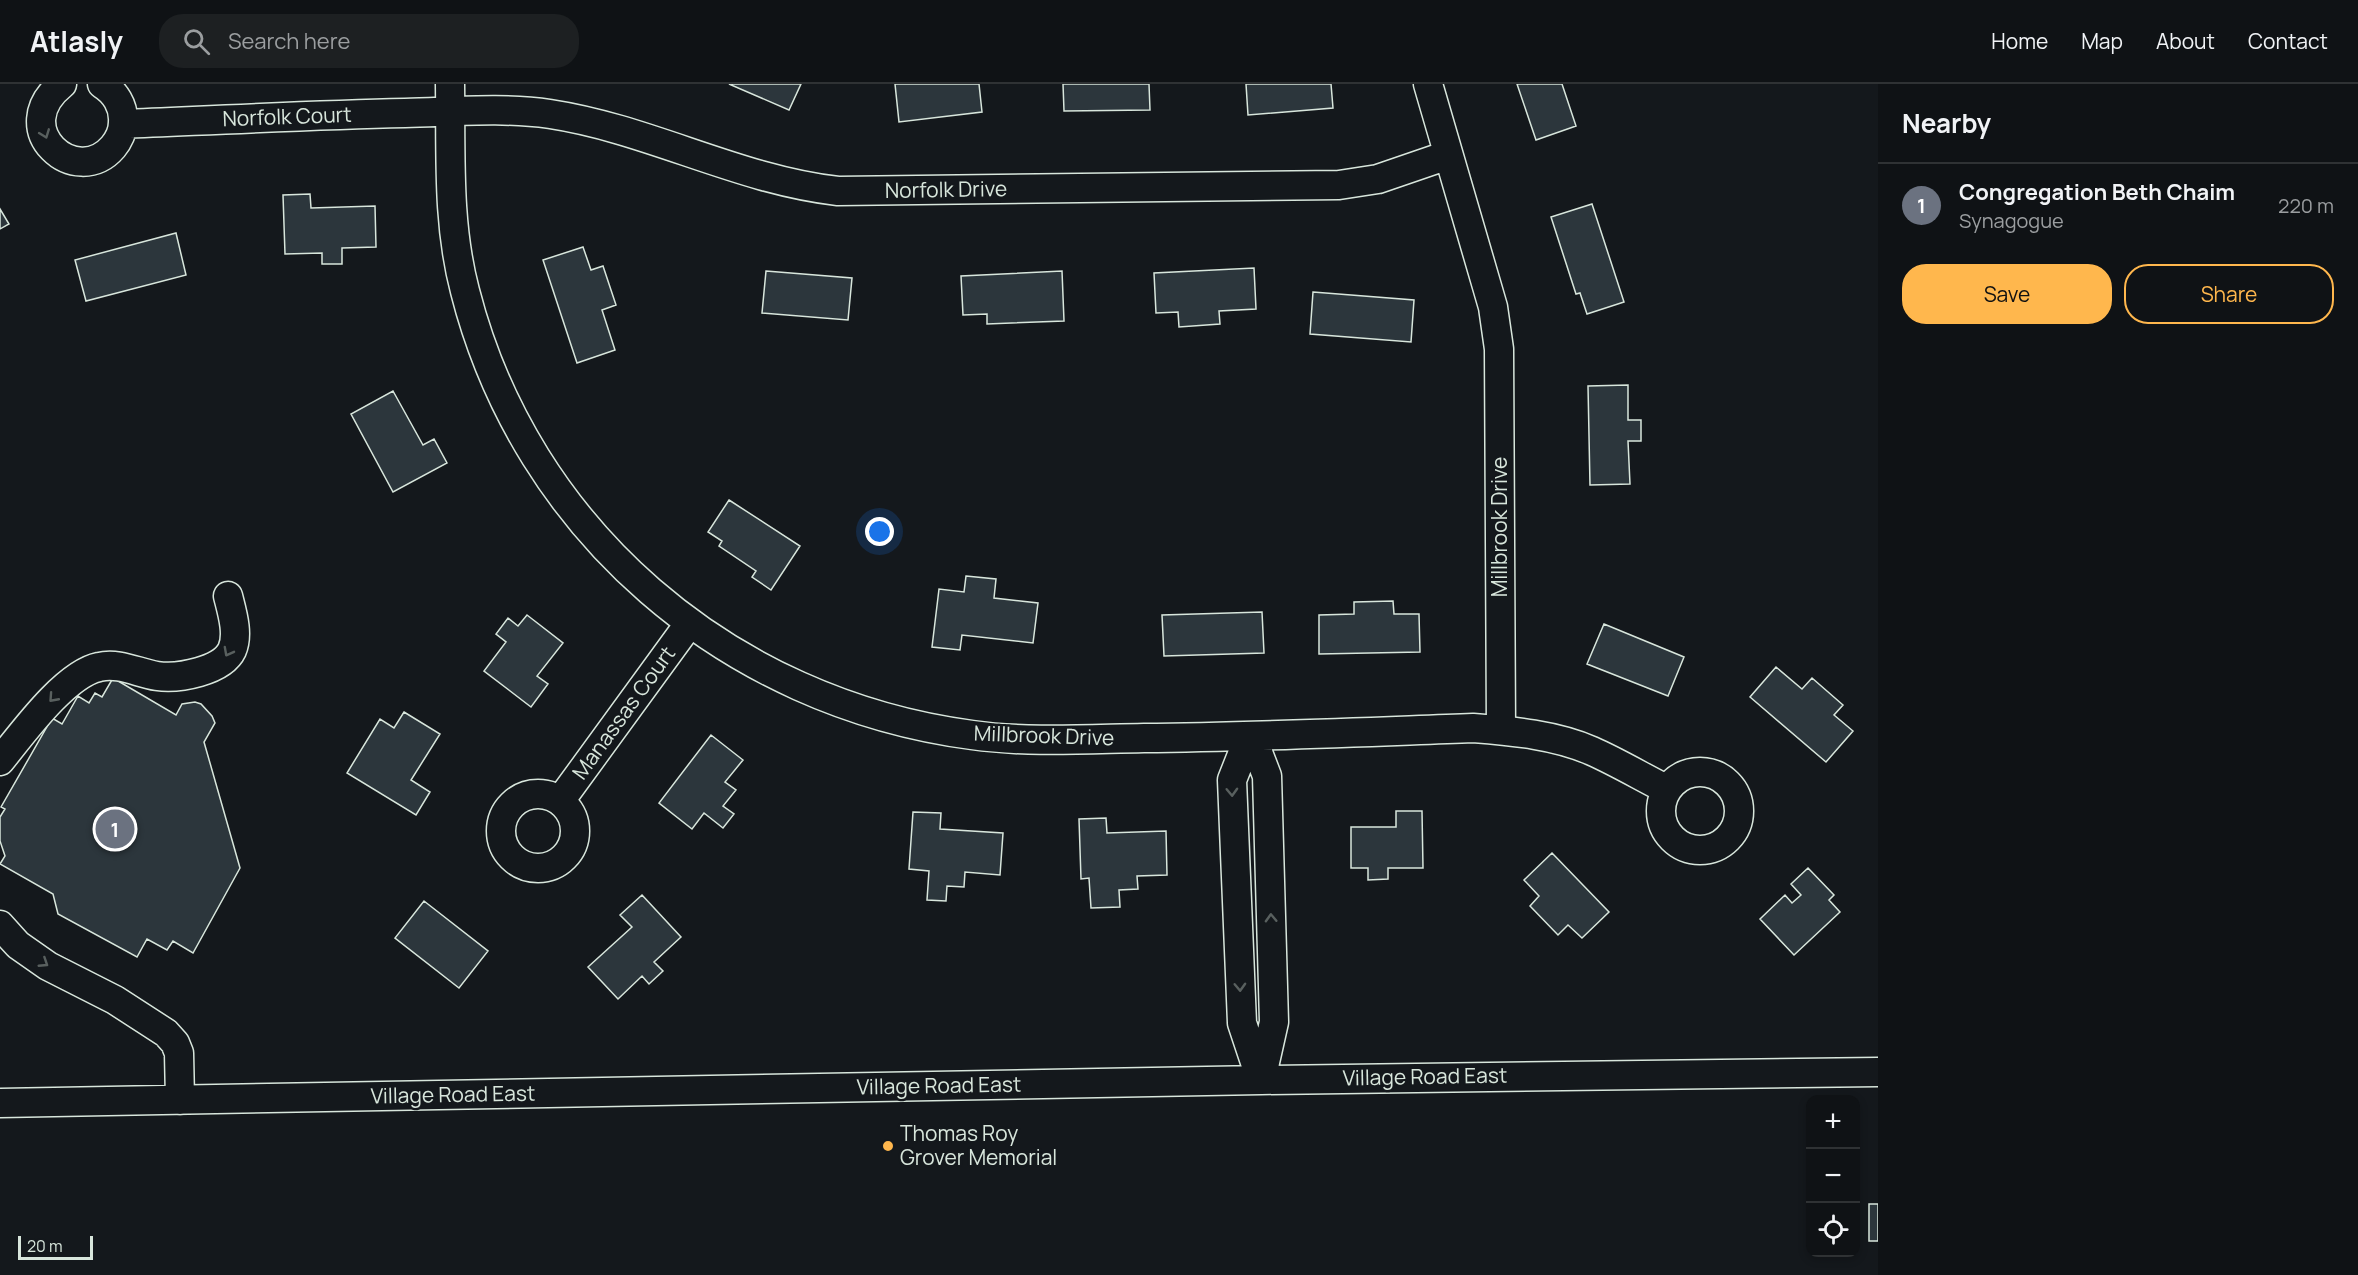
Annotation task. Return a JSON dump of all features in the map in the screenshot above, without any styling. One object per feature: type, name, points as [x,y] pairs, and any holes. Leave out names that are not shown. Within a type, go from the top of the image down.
[{"type":"street","points":[[62,84],[51,93],[41,114],[41,129],[58,154],[77,162],[91,160],[108,152],[118,141],[123,124],[122,110],[116,95],[102,84]]},
{"type":"street","name":"Millbrook Drive","points":[[450,84],[452,230],[465,291],[483,351],[508,408],[533,454],[562,497],[595,538],[639,582],[689,624],[739,657],[794,685],[852,709],[912,725],[974,736],[1032,740],[1250,737],[1473,728],[1501,730],[1499,349],[1493,307],[1428,84]]},
{"type":"street","name":"Norfolk Drive","points":[[451,112],[500,111],[548,114],[592,122],[767,178],[804,188],[838,191],[1339,185],[1378,179],[1449,155]]},
{"type":"street","name":"Norfolk Court","points":[[123,124],[319,115],[451,112]]},
{"type":"street","points":[[0,761],[56,693],[69,682],[98,667],[131,668],[158,676],[200,673],[223,662],[232,650],[235,630],[228,596]]},
{"type":"street","name":"Manassas Court","points":[[560,801],[689,624]]},
{"type":"street","points":[[1501,730],[1554,739],[1591,750],[1666,789]]},
{"type":"street","points":[[1250,737],[1267,776],[1274,1023],[1261,1080]]},
{"type":"street","points":[[0,925],[18,945],[48,966],[115,1000],[166,1034],[175,1043],[179,1053],[180,1100]]},
{"type":"street","name":"Village Road East","points":[[0,1103],[1261,1080],[1878,1072]]},
{"type":"building","points":[[729,84],[801,84],[789,110]]},
{"type":"building","points":[[895,84],[979,84],[982,112],[899,122]]},
{"type":"building","points":[[1063,84],[1149,84],[1150,110],[1064,111]]},
{"type":"building","points":[[1246,84],[1331,84],[1333,108],[1248,115]]},
{"type":"building","points":[[1517,84],[1562,84],[1576,126],[1536,140]]},
{"type":"building","points":[[310,194],[311,208],[375,206],[376,247],[342,248],[342,264],[322,264],[322,253],[285,254],[283,195]]},
{"type":"building","points":[[1592,204],[1624,302],[1587,314],[1580,293],[1576,294],[1551,217]]},
{"type":"building","points":[[0,209],[9,224],[0,229]]},
{"type":"building","points":[[176,233],[186,275],[86,301],[75,260]]},
{"type":"building","points":[[583,247],[591,270],[603,266],[616,305],[602,310],[615,350],[577,363],[543,260]]},
{"type":"building","points":[[1254,268],[1256,309],[1219,311],[1220,324],[1179,327],[1178,312],[1156,313],[1154,273]]},
{"type":"building","points":[[766,271],[852,278],[848,320],[762,313]]},
{"type":"building","points":[[1062,271],[1064,321],[987,324],[987,314],[963,315],[961,276]]},
{"type":"building","points":[[1313,292],[1414,300],[1411,342],[1310,334]]},
{"type":"building","points":[[1628,385],[1628,420],[1641,420],[1641,441],[1628,441],[1630,484],[1590,485],[1588,386]]},
{"type":"building","points":[[393,391],[423,445],[434,439],[447,463],[393,492],[351,414]]},
{"type":"building","points":[[729,500],[800,546],[771,590],[752,577],[756,571],[719,546],[722,541],[708,532]]},
{"type":"building","points":[[966,576],[996,579],[994,598],[1038,603],[1033,643],[962,635],[960,650],[932,647],[939,589],[964,592]]},
{"type":"building","points":[[1393,601],[1394,614],[1419,614],[1420,652],[1319,654],[1319,615],[1354,614],[1354,602]]},
{"type":"building","points":[[1262,612],[1264,653],[1164,656],[1162,615]]},
{"type":"building","points":[[527,615],[563,643],[537,676],[548,684],[531,707],[484,671],[506,642],[496,634],[508,618],[518,626]]},
{"type":"building","points":[[1604,624],[1684,657],[1668,696],[1587,664]]},
{"type":"building","points":[[1776,667],[1802,689],[1812,678],[1843,705],[1834,715],[1853,731],[1826,762],[1750,697]]},
{"type":"building","points":[[113,678],[176,715],[182,704],[195,702],[201,704],[215,723],[204,742],[240,868],[193,953],[173,941],[167,950],[147,939],[137,957],[58,914],[53,894],[0,864],[5,856],[0,841],[0,817],[5,809],[1,807],[52,718],[62,724],[78,696],[89,703],[95,693],[102,697]]},
{"type":"building","points":[[404,712],[440,734],[411,780],[430,792],[416,815],[347,773],[380,719],[394,728]]},
{"type":"building","points":[[711,735],[743,760],[725,782],[736,790],[723,806],[734,814],[723,828],[704,813],[692,829],[659,803]]},
{"type":"building","points":[[1396,811],[1422,811],[1423,868],[1388,868],[1388,879],[1368,880],[1368,868],[1351,868],[1351,827],[1396,827]]},
{"type":"building","points":[[913,812],[941,813],[940,829],[1003,833],[1000,875],[965,872],[964,887],[947,886],[946,901],[927,900],[929,871],[909,869]]},
{"type":"building","points":[[1106,818],[1107,833],[1166,831],[1167,875],[1137,876],[1138,889],[1119,890],[1120,907],[1091,908],[1089,878],[1081,879],[1079,819]]},
{"type":"building","points":[[1552,853],[1609,912],[1582,938],[1568,925],[1558,935],[1530,906],[1539,896],[1524,880]]},
{"type":"building","points":[[1808,868],[1834,895],[1829,900],[1840,912],[1794,955],[1760,919],[1785,895],[1792,903],[1801,895],[1791,884]]},
{"type":"building","points":[[642,895],[681,937],[654,962],[663,971],[649,984],[642,976],[618,999],[588,967],[632,927],[620,915]]},
{"type":"building","points":[[424,901],[488,951],[459,988],[395,938]]},
{"type":"building","points":[[1869,1204],[1878,1204],[1878,1241],[1869,1241]]},
{"type":"place","name":"Congregation Beth Chaim","points":[[115,829]]},
{"type":"place","name":"Thomas Roy Grover Memorial","points":[[888,1146]]}]
